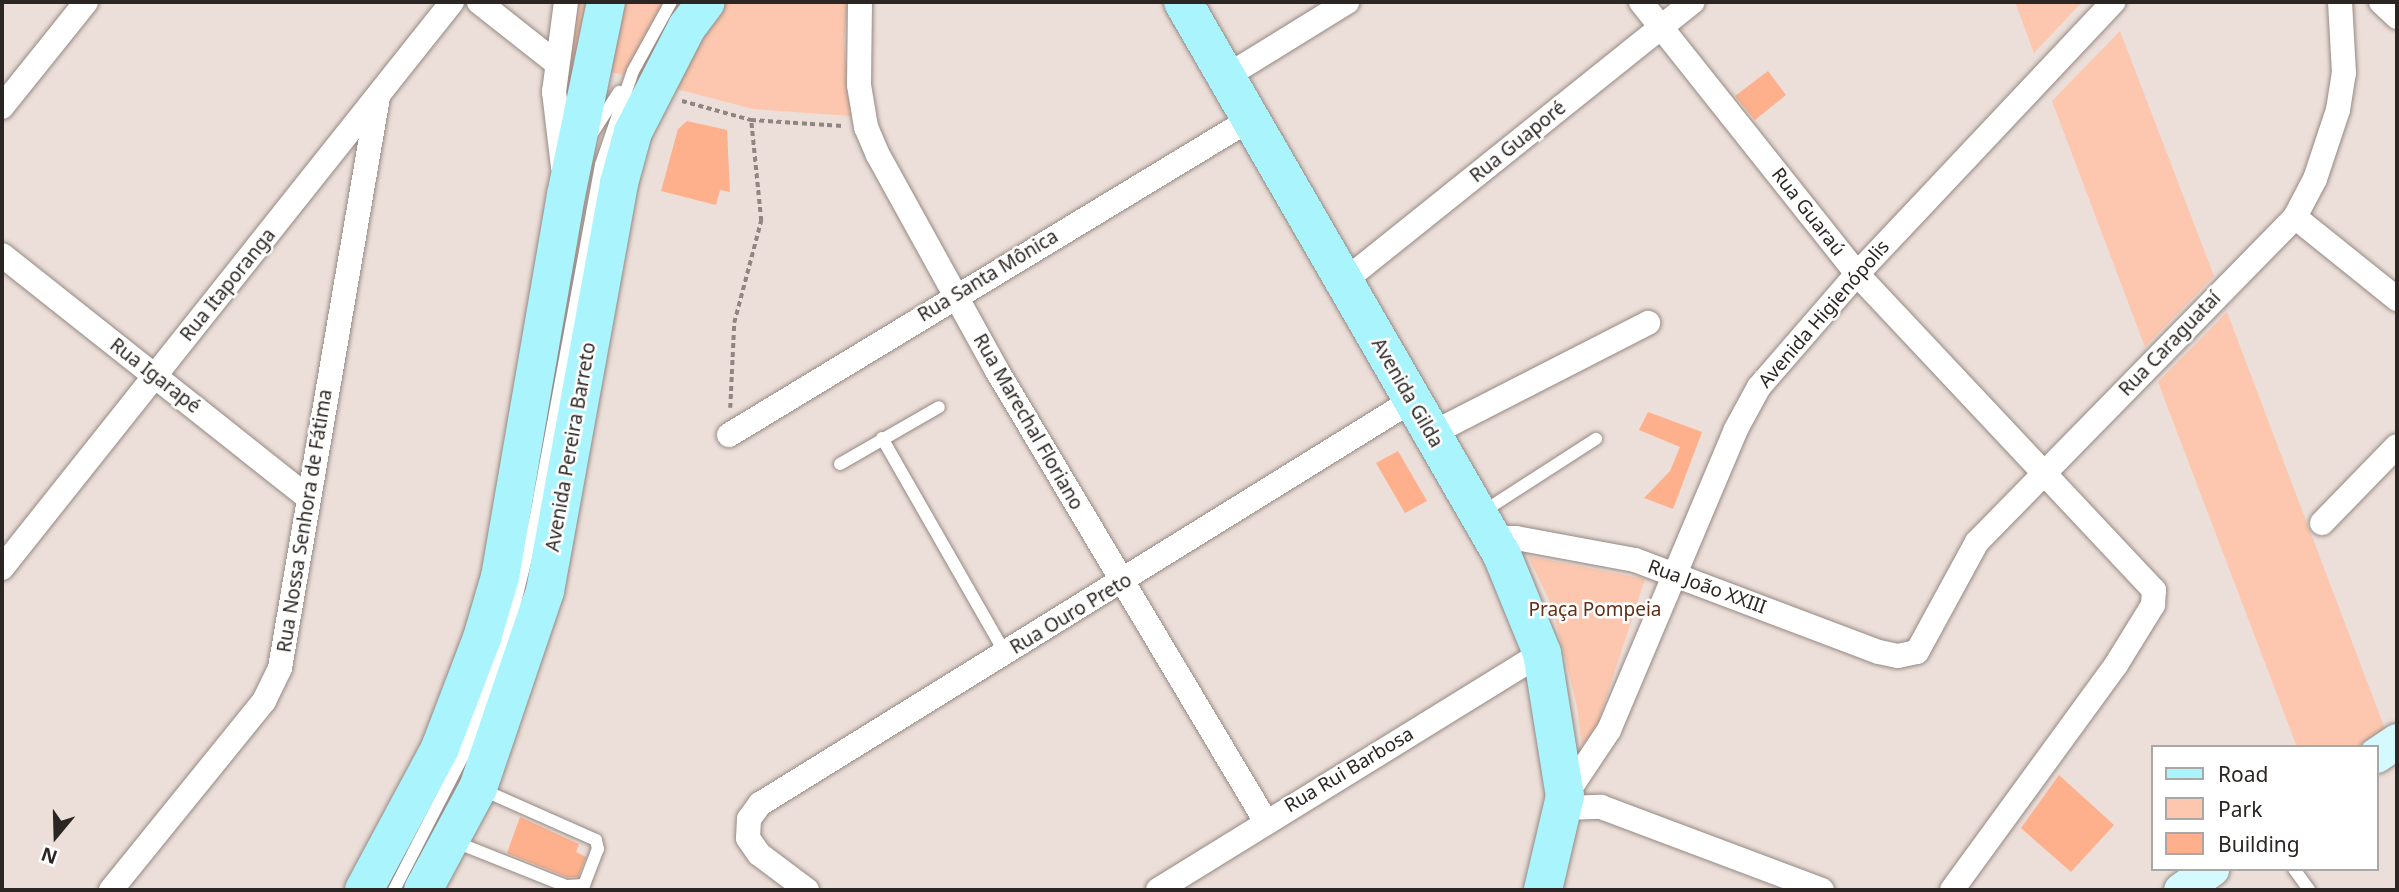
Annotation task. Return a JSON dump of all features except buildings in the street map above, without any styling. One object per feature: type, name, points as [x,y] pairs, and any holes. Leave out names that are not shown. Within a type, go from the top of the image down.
[{"type":"main road","points":[[363,890],[440,748],[497,589],[511,531],[569,179],[606,2]]},
{"type":"main road","name":"Avenida Pereira Barreto","points":[[423,890],[453,840],[478,788],[545,591],[619,183],[633,132],[642,82],[706,2]]},
{"type":"main road","name":"Avenida Gilda","points":[[1183,2],[1224,78],[1484,527],[1542,653],[1564,802]]},
{"type":"main road","points":[[2378,754],[2397,741]]},
{"type":"main road","name":"Avenida Higienópolis","points":[[1543,890],[1564,802]]},
{"type":"main road","points":[[2181,890],[2208,871]]},
{"type":"street","points":[[2,107],[86,2]]},
{"type":"street","name":"Rua Itaporanga","points":[[2,568],[452,2]]},
{"type":"street","points":[[479,2],[555,62]]},
{"type":"street","points":[[566,2],[555,62],[554,92],[569,179]]},
{"type":"street","name":"Rua Marechal Floriano","points":[[860,2],[856,43],[866,127],[956,295],[1122,583],[1265,820]]},
{"type":"street","points":[[1224,78],[1347,2]]},
{"type":"street","name":"Rua Guaraú","points":[[1642,2],[1857,274],[2042,475],[2154,590],[2155,598],[2116,666],[1952,890]]},
{"type":"street","name":"Rua Guaporé","points":[[1343,282],[1693,2]]},
{"type":"street","name":"Avenida Higienópolis","points":[[1564,802],[1609,730],[1735,431],[1759,387],[1857,274],[2113,2]]},
{"type":"street","name":"Rua Caraguataí","points":[[1917,652],[1968,554],[2295,217],[2315,179],[2339,110],[2344,63],[2340,2]]},
{"type":"street","points":[[2381,2],[2397,17]]},
{"type":"street","name":"Rua Nossa Senhora de Fátima","points":[[111,890],[274,685],[285,652],[307,497],[378,97]]},
{"type":"street","name":"Rua Santa Mônica","points":[[729,435],[956,295],[1249,120]]},
{"type":"street","points":[[2295,217],[2397,299]]},
{"type":"street","name":"Rua Igarapé","points":[[2,254],[307,497]]},
{"type":"street","points":[[1431,434],[1648,323]]},
{"type":"street","name":"Rua Ouro Preto","points":[[807,890],[759,854],[748,838],[749,819],[760,804],[1122,583],[1411,401]]},
{"type":"street","points":[[2322,523],[2397,446]]},
{"type":"street","name":"Rua João XXIII","points":[[1484,527],[1516,538],[1635,560],[1879,652],[1898,656],[1917,652]]},
{"type":"street","name":"Rua Rui Barbosa","points":[[1158,890],[1265,820],[1542,653]]},
{"type":"street","points":[[1564,802],[1601,807],[1822,890]]},
{"type":"lane","points":[[394,890],[463,756],[508,636],[535,521],[591,209],[613,122],[642,82],[671,2]]},
{"type":"lane","points":[[569,179],[642,82]]},
{"type":"lane","points":[[840,464],[939,407]]},
{"type":"lane","points":[[882,438],[1005,653]]},
{"type":"lane","points":[[1484,527],[1596,439]]},
{"type":"lane","points":[[453,840],[566,886],[584,885],[598,849],[596,841],[478,788]]},
{"type":"lane","points":[[2295,871],[2309,890]]},
{"type":"path","points":[[642,82],[751,120],[866,127]]},
{"type":"path","points":[[729,435],[734,323],[761,221],[751,120]]},
{"type":"green space","points":[[578,2],[847,2],[844,43],[852,116],[753,109],[608,71],[571,129],[566,91]]},
{"type":"green space","points":[[2015,2],[2082,2],[2034,53]]},
{"type":"green space","points":[[2120,31],[2214,276],[2145,347],[2052,101]]},
{"type":"green space","points":[[2227,312],[2385,729],[2361,745],[2296,745],[2158,382]]},
{"type":"green space","name":"Praça Pompeia","points":[[1528,556],[1645,579],[1597,726],[1582,746],[1577,706],[1552,606]]}]
